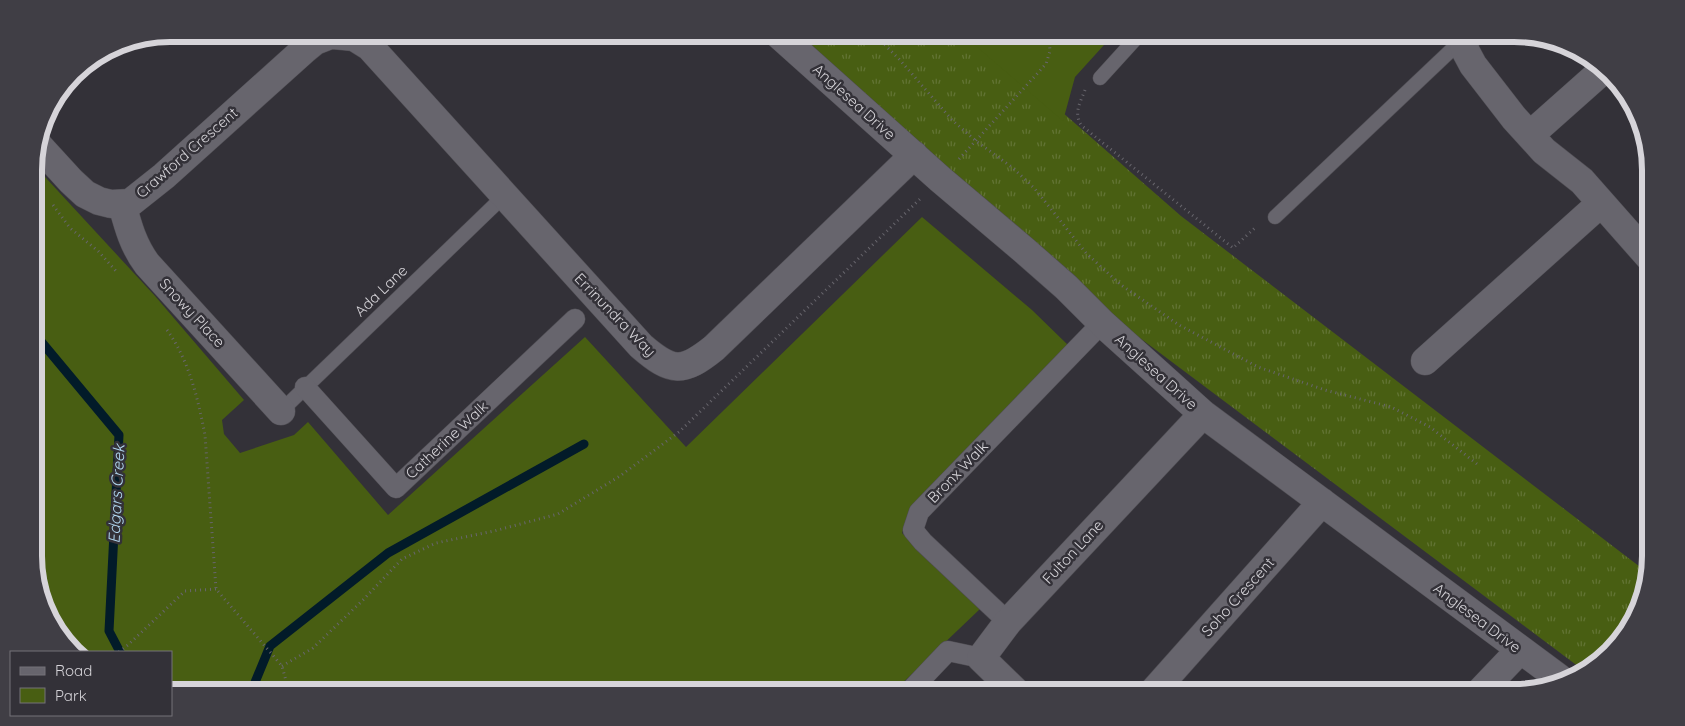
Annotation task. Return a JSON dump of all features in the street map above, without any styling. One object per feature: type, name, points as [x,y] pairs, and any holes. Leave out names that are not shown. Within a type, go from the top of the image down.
[{"type":"street","points":[[1464,42],[1465,50],[1473,66],[1514,118],[1544,151],[1582,181],[1642,249]]},
{"type":"street","name":"Crawford Crescent","points":[[44,152],[85,194],[99,201],[122,204],[130,203],[152,186],[314,43]]},
{"type":"street","name":"Errinundra Way","points":[[364,43],[370,47],[641,346],[655,358],[677,367],[688,366],[714,348],[914,155]]},
{"type":"street","name":"Anglesea Drive","points":[[787,43],[940,179],[1066,287],[1102,324],[1203,414],[1557,677]]},
{"type":"street","points":[[1530,135],[1598,74]]},
{"type":"street","points":[[1425,361],[1601,203]]},
{"type":"street","name":"Snowy Place","points":[[122,204],[132,238],[138,252],[147,264],[281,411]]},
{"type":"street","name":"Catherine Walk","points":[[306,387],[396,488],[576,319]]},
{"type":"street","name":"Bronx Walk","points":[[1008,622],[913,530],[918,512],[1102,324]]},
{"type":"street","name":"Fulton Lane","points":[[981,658],[1008,622],[1203,414]]},
{"type":"street","name":"Soho Crescent","points":[[1161,683],[1322,502]]},
{"type":"street","points":[[1489,683],[1520,650]]},
{"type":"street","points":[[916,683],[948,651],[981,658],[1007,683]]},
{"type":"lane","points":[[1100,78],[1132,42]]},
{"type":"lane","points":[[1275,217],[1458,42]]},
{"type":"lane","name":"Ada Lane","points":[[281,411],[505,195]]},
{"type":"path","points":[[882,42],[952,120],[976,141],[1013,168],[1035,190],[1086,254],[1121,285],[1179,325],[1258,367],[1325,390],[1391,407],[1430,426],[1477,464]]},
{"type":"path","points":[[282,666],[313,648],[402,559],[436,543],[494,531],[558,514],[620,476],[679,432],[940,179],[1046,64],[1050,51],[1049,42]]},
{"type":"path","points":[[1100,78],[1090,78],[1077,114],[1078,121],[1233,248],[1264,220],[1275,217]]},
{"type":"path","points":[[51,201],[70,228],[98,251],[120,275]]},
{"type":"path","points":[[163,326],[173,339],[183,359],[194,387],[200,411],[206,445],[216,589],[282,666],[287,684]]},
{"type":"path","points":[[120,651],[185,591],[216,589]]},
{"type":"green space","points":[[972,42],[1106,42],[1075,77],[1063,121]]},
{"type":"green space","points":[[983,42],[1181,216],[1641,568],[1633,604],[1621,627],[1599,652],[1578,666],[1100,308],[804,43]]},
{"type":"green space","points":[[43,175],[155,296],[244,400],[222,420],[224,434],[240,453],[294,435],[308,422],[388,515],[585,337],[686,447],[922,217],[1032,310],[1069,346],[911,508],[902,533],[980,609],[902,683],[172,684],[172,651],[86,651],[69,633],[52,604],[47,588],[42,555]]},
{"type":"waterway","name":"Edgars Creek","points":[[43,343],[119,435],[109,631],[119,651]]},
{"type":"waterway","points":[[254,684],[270,646],[388,553],[584,444]]}]
